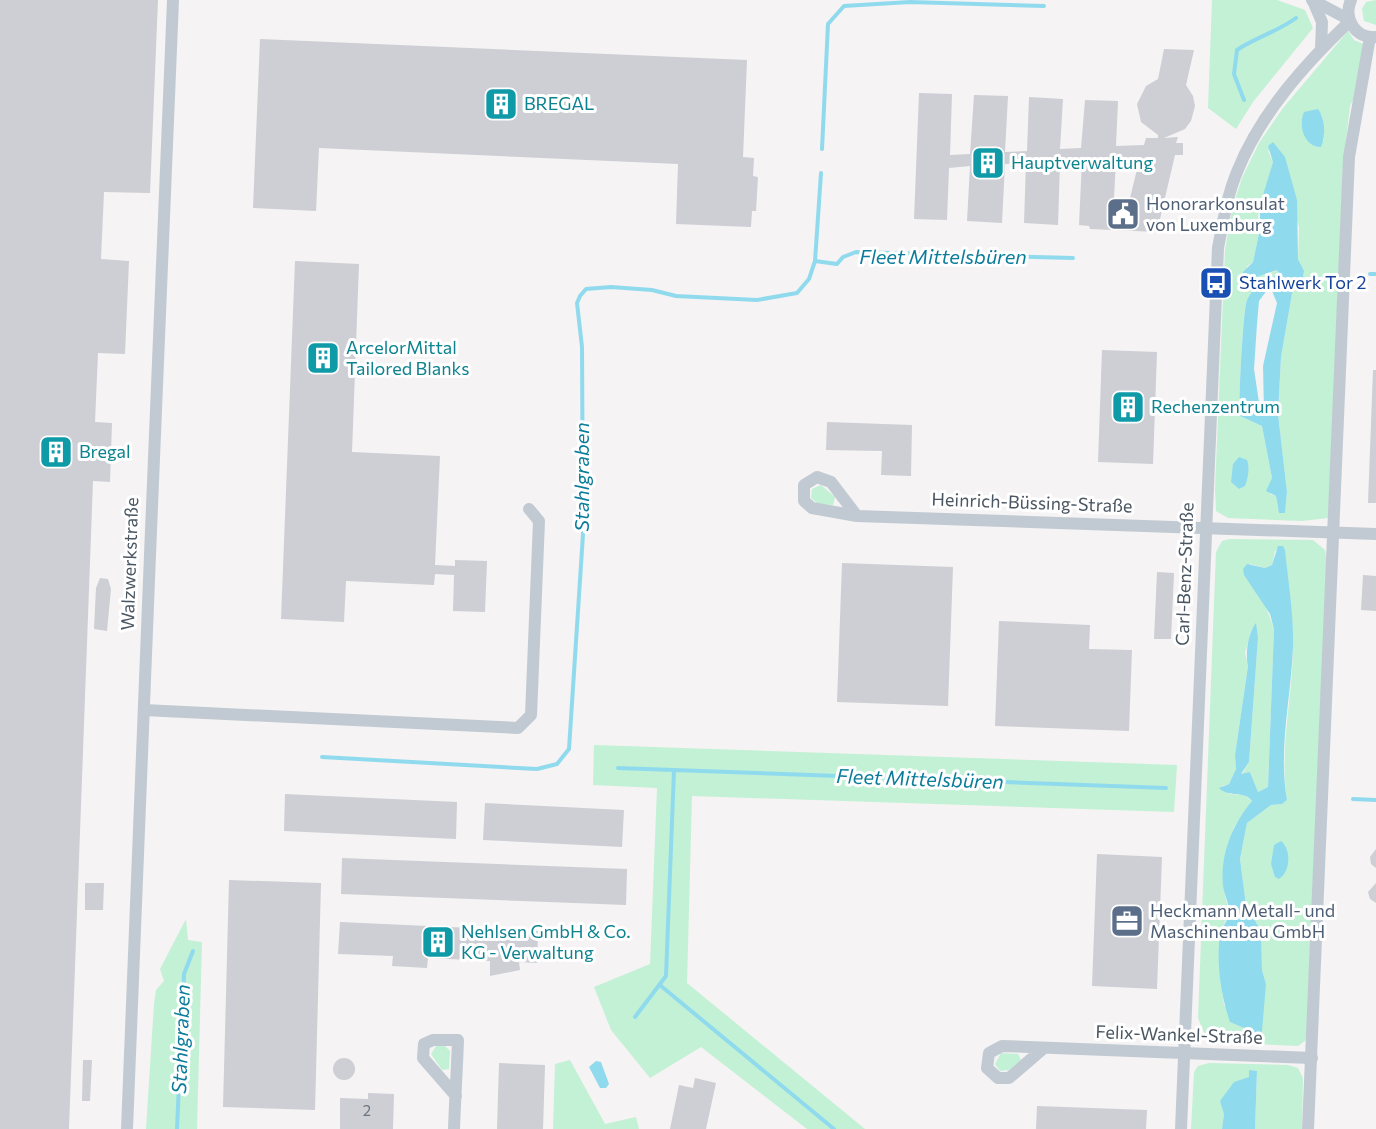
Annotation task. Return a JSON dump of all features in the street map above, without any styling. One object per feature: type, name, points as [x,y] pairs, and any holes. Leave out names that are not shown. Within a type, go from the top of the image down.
[{"type":"street","name":"Walzwerkstraße","points":[[127,1129],[149,527],[173,0]]},
{"type":"street","points":[[1348,20],[1347,8],[1351,0]]},
{"type":"street","points":[[1308,1129],[1349,157],[1373,37],[1357,32],[1348,20],[1312,1]]},
{"type":"street","points":[[1312,1],[1322,22],[1321,49]]},
{"type":"street","name":"Carl-Benz-Straße","points":[[1181,1129],[1218,248],[1228,198],[1237,171],[1275,103],[1348,20]]},
{"type":"street","points":[[144,710],[518,728],[531,715],[539,521],[529,509]]},
{"type":"street","name":"Heinrich-Büssing-Straße","points":[[857,516],[1376,534]]},
{"type":"street","points":[[454,1129],[456,1095],[458,1040],[433,1040],[424,1044],[423,1058],[456,1095]]},
{"type":"street","name":"Felix-Wankel-Straße","points":[[1044,1048],[1312,1058]]},
{"type":"green space","points":[[1212,0],[1277,0],[1305,10],[1313,28],[1253,102],[1236,129],[1208,108]]},
{"type":"green space","points":[[1376,0],[1376,25],[1364,21],[1362,9],[1366,2]]},
{"type":"green space","points":[[1348,31],[1354,40],[1363,44],[1355,96],[1350,106],[1343,165],[1328,518],[1302,521],[1228,518],[1216,511],[1215,489],[1225,250],[1232,209],[1242,178],[1259,143],[1283,108]],"holes":[[[1304,112],[1322,115],[1324,141]],[[1275,147],[1299,227],[1298,259],[1304,272],[1303,278],[1293,288],[1281,357],[1278,414],[1287,492],[1285,513],[1278,508],[1276,496],[1270,494],[1272,478],[1262,426],[1240,416],[1245,307],[1256,287],[1279,274],[1277,270],[1266,275],[1246,267],[1253,262],[1260,229],[1258,216],[1273,162],[1268,151]]]},
{"type":"green space","points":[[821,485],[835,497],[833,505],[818,504],[811,498],[812,489]]},
{"type":"green space","points":[[1230,539],[1313,540],[1325,550],[1327,562],[1309,1032],[1305,1041],[1298,1046],[1213,1042],[1205,1035],[1198,1018],[1216,552],[1222,541]],"holes":[[[1283,547],[1291,607],[1293,645],[1285,741],[1287,800],[1282,804],[1271,805],[1247,823],[1240,859],[1246,905],[1261,931],[1262,970],[1266,984],[1257,1038],[1224,1005],[1220,975],[1220,933],[1229,913],[1223,887],[1224,861],[1234,827],[1252,801],[1244,795],[1229,794],[1222,786],[1229,784],[1236,769],[1235,755],[1248,666],[1245,653],[1252,628],[1258,638],[1249,762],[1241,776],[1250,772],[1258,792],[1268,787],[1274,629],[1250,564],[1265,568],[1272,565],[1275,551]]]},
{"type":"green space","points":[[594,745],[1177,765],[1174,812],[692,796],[687,983],[865,1129],[807,1129],[701,1047],[650,1078],[611,1030],[594,987],[650,964],[657,788],[593,785]]},
{"type":"green space","points":[[186,919],[188,940],[202,942],[197,1129],[146,1129],[154,1004],[156,990],[164,981],[160,969]]},
{"type":"green space","points":[[436,1046],[445,1046],[450,1051],[449,1069],[442,1070],[431,1054]]},
{"type":"green space","points":[[1001,1053],[1018,1054],[1021,1060],[1009,1070],[1000,1071],[995,1064]]},
{"type":"green space","points":[[570,1060],[605,1124],[636,1117],[639,1129],[553,1129],[555,1064]]},
{"type":"green space","points":[[1209,1063],[1288,1065],[1298,1068],[1303,1078],[1302,1129],[1255,1129],[1257,1071],[1249,1071],[1249,1077],[1224,1114],[1222,1129],[1191,1129],[1194,1072],[1198,1066]]},
{"type":"water","points":[[1318,109],[1324,127],[1321,147],[1310,144],[1302,129],[1304,112]]},
{"type":"water","points":[[1273,142],[1285,157],[1297,200],[1298,259],[1304,271],[1303,278],[1293,288],[1281,357],[1278,414],[1287,492],[1285,513],[1279,513],[1276,496],[1266,491],[1272,478],[1262,426],[1240,416],[1245,307],[1256,287],[1279,274],[1277,270],[1247,280],[1240,275],[1253,262],[1260,229],[1260,205],[1273,162],[1268,146]],"holes":[[[1270,286],[1277,303],[1263,366],[1264,411],[1260,409],[1254,369],[1259,301]]]},
{"type":"water","points":[[1239,457],[1247,460],[1248,476],[1245,486],[1239,489],[1231,482],[1233,464]]},
{"type":"water","points":[[1278,546],[1283,546],[1285,550],[1293,635],[1284,743],[1287,800],[1282,804],[1271,805],[1247,823],[1240,859],[1246,905],[1261,931],[1262,970],[1266,984],[1262,1031],[1257,1039],[1252,1039],[1249,1030],[1230,1022],[1222,990],[1219,957],[1220,935],[1229,913],[1223,886],[1223,863],[1233,830],[1252,801],[1245,796],[1227,793],[1219,788],[1229,784],[1236,769],[1235,755],[1248,666],[1248,644],[1256,623],[1258,638],[1249,762],[1241,774],[1250,772],[1258,792],[1268,787],[1274,629],[1270,614],[1244,575],[1243,569],[1247,564],[1265,568],[1272,565]]},
{"type":"water","points":[[1281,841],[1287,850],[1288,861],[1286,871],[1279,879],[1275,877],[1271,864],[1274,845]]},
{"type":"water","points":[[596,1061],[601,1062],[609,1084],[606,1088],[600,1088],[589,1067]]},
{"type":"water","points":[[1249,1070],[1257,1071],[1255,1129],[1222,1129],[1224,1114],[1220,1101],[1234,1082],[1249,1077]]},
{"type":"building","name":"Bregal","points":[[0,0],[158,0],[150,193],[104,192],[101,259],[129,261],[125,354],[98,353],[95,422],[112,423],[110,482],[93,481],[69,1129],[0,1129]]},
{"type":"building","name":"BREGAL","points":[[260,39],[747,60],[743,157],[754,158],[753,176],[758,177],[756,211],[752,211],[751,227],[676,224],[678,164],[319,148],[316,211],[253,208]]},
{"type":"building","name":"Hauptverwaltung","points":[[1164,49],[1194,50],[1186,85],[1193,96],[1195,106],[1191,121],[1185,129],[1164,138],[1178,137],[1176,143],[1183,143],[1183,155],[1175,155],[1157,232],[1090,229],[1089,226],[1079,225],[1082,160],[1060,162],[1058,225],[1024,223],[1026,163],[1005,164],[1002,223],[967,221],[970,166],[949,168],[947,220],[914,219],[919,93],[952,94],[950,155],[970,154],[974,95],[1008,96],[1005,152],[1027,151],[1029,97],[1063,99],[1060,149],[1081,148],[1085,100],[1118,101],[1116,146],[1144,145],[1146,138],[1158,138],[1158,135],[1141,122],[1137,104],[1146,86],[1158,79]],"holes":[[[1140,157],[1130,198],[1114,198],[1116,159]]]},
{"type":"building","name":"ArcelorMittal Tailored Blanks","points":[[295,261],[359,264],[352,452],[440,456],[435,565],[455,566],[455,560],[487,561],[485,612],[453,611],[454,575],[435,574],[434,585],[346,581],[344,622],[281,619]]},
{"type":"building","name":"Rechenzentrum","points":[[1102,350],[1157,352],[1153,464],[1098,462]]},
{"type":"building","points":[[1373,370],[1376,370],[1376,503],[1368,503]]},
{"type":"building","points":[[827,422],[912,425],[911,476],[881,475],[882,451],[826,450]]},
{"type":"building","points":[[842,563],[953,567],[948,706],[837,702]]},
{"type":"building","points":[[1157,572],[1174,573],[1171,639],[1154,639]]},
{"type":"building","points":[[1363,575],[1376,576],[1376,611],[1361,610]]},
{"type":"building","points":[[100,578],[108,579],[111,589],[107,631],[94,629],[96,588]]},
{"type":"building","points":[[999,621],[1090,625],[1089,649],[1132,650],[1129,731],[995,726]]},
{"type":"building","points":[[285,794],[457,802],[456,839],[284,831]]},
{"type":"building","points":[[485,803],[624,810],[622,847],[483,840]]},
{"type":"building","points":[[1376,849],[1376,868],[1371,864],[1370,857]]},
{"type":"building","name":"Heckmann Metall- und Maschinenbau GmbH","points":[[1097,854],[1162,857],[1157,989],[1092,986]]},
{"type":"building","points":[[342,858],[627,869],[626,905],[341,894]]},
{"type":"building","points":[[229,880],[321,883],[315,1110],[223,1107]]},
{"type":"building","points":[[85,883],[104,883],[103,910],[85,910]]},
{"type":"building","points":[[1376,883],[1376,903],[1370,899],[1368,892]]},
{"type":"building","name":"Nehlsen GmbH & Co. KG - Verwaltung","points":[[340,922],[538,931],[537,963],[519,962],[520,970],[490,976],[490,961],[428,958],[427,968],[392,966],[393,956],[338,954]]},
{"type":"building","points":[[344,1058],[352,1061],[355,1069],[352,1077],[344,1080],[336,1077],[333,1069],[336,1061]]},
{"type":"building","points":[[83,1060],[92,1060],[90,1101],[82,1101]]},
{"type":"building","points":[[499,1063],[545,1065],[543,1129],[497,1129]]},
{"type":"building","points":[[695,1078],[716,1083],[706,1129],[670,1129],[679,1085],[693,1088]]},
{"type":"building","points":[[368,1093],[394,1094],[393,1129],[340,1129],[340,1098],[368,1099]]},
{"type":"building","points":[[1037,1106],[1147,1110],[1146,1129],[1036,1129]]},
{"type":"waterway","name":"Stahlgraben","points":[[822,149],[828,24],[844,6],[910,2],[1044,6]]},
{"type":"waterway","name":"Fleet Mittelsbüren","points":[[1244,100],[1234,74],[1237,50],[1296,18]]},
{"type":"waterway","name":"Stahlgraben","points":[[322,757],[537,769],[557,764],[569,749],[583,534],[582,347],[577,303],[580,296],[586,289],[611,287],[652,290],[676,296],[757,300],[797,293],[809,279],[815,261],[821,173]]},
{"type":"waterway","name":"Fleet Mittelsbüren","points":[[815,261],[837,264],[843,257],[856,252],[1073,258]]},
{"type":"waterway","name":"Fleet Mittelsbüren","points":[[1370,274],[1376,274]]},
{"type":"waterway","name":"Fleet Mittelsbüren","points":[[618,768],[674,770]]},
{"type":"waterway","name":"Fleet Mittelsbüren","points":[[635,1017],[666,976],[674,770],[1166,788]]},
{"type":"waterway","name":"Fleet Mittelsbüren","points":[[1353,799],[1376,800]]},
{"type":"waterway","name":"Stahlgraben","points":[[177,1129],[184,974],[193,951]]},
{"type":"waterway","name":"Fleet Mittelsbüren","points":[[661,986],[834,1129]]},
{"type":"place","name":"BREGAL","points":[[501,104]]},
{"type":"place","name":"Hauptverwaltung","points":[[988,163]]},
{"type":"place","name":"Honorarkonsulat von Luxemburg","points":[[1123,214]]},
{"type":"place","name":"Stahlwerk Tor 2","points":[[1216,283]]},
{"type":"place","name":"ArcelorMittal Tailored Blanks","points":[[323,358]]},
{"type":"place","name":"Rechenzentrum","points":[[1128,407]]},
{"type":"place","name":"Bregal","points":[[56,452]]},
{"type":"place","name":"Heckmann Metall- und Maschinenbau GmbH","points":[[1127,921]]},
{"type":"place","name":"Nehlsen GmbH & Co. KG - Verwaltung","points":[[438,942]]}]
